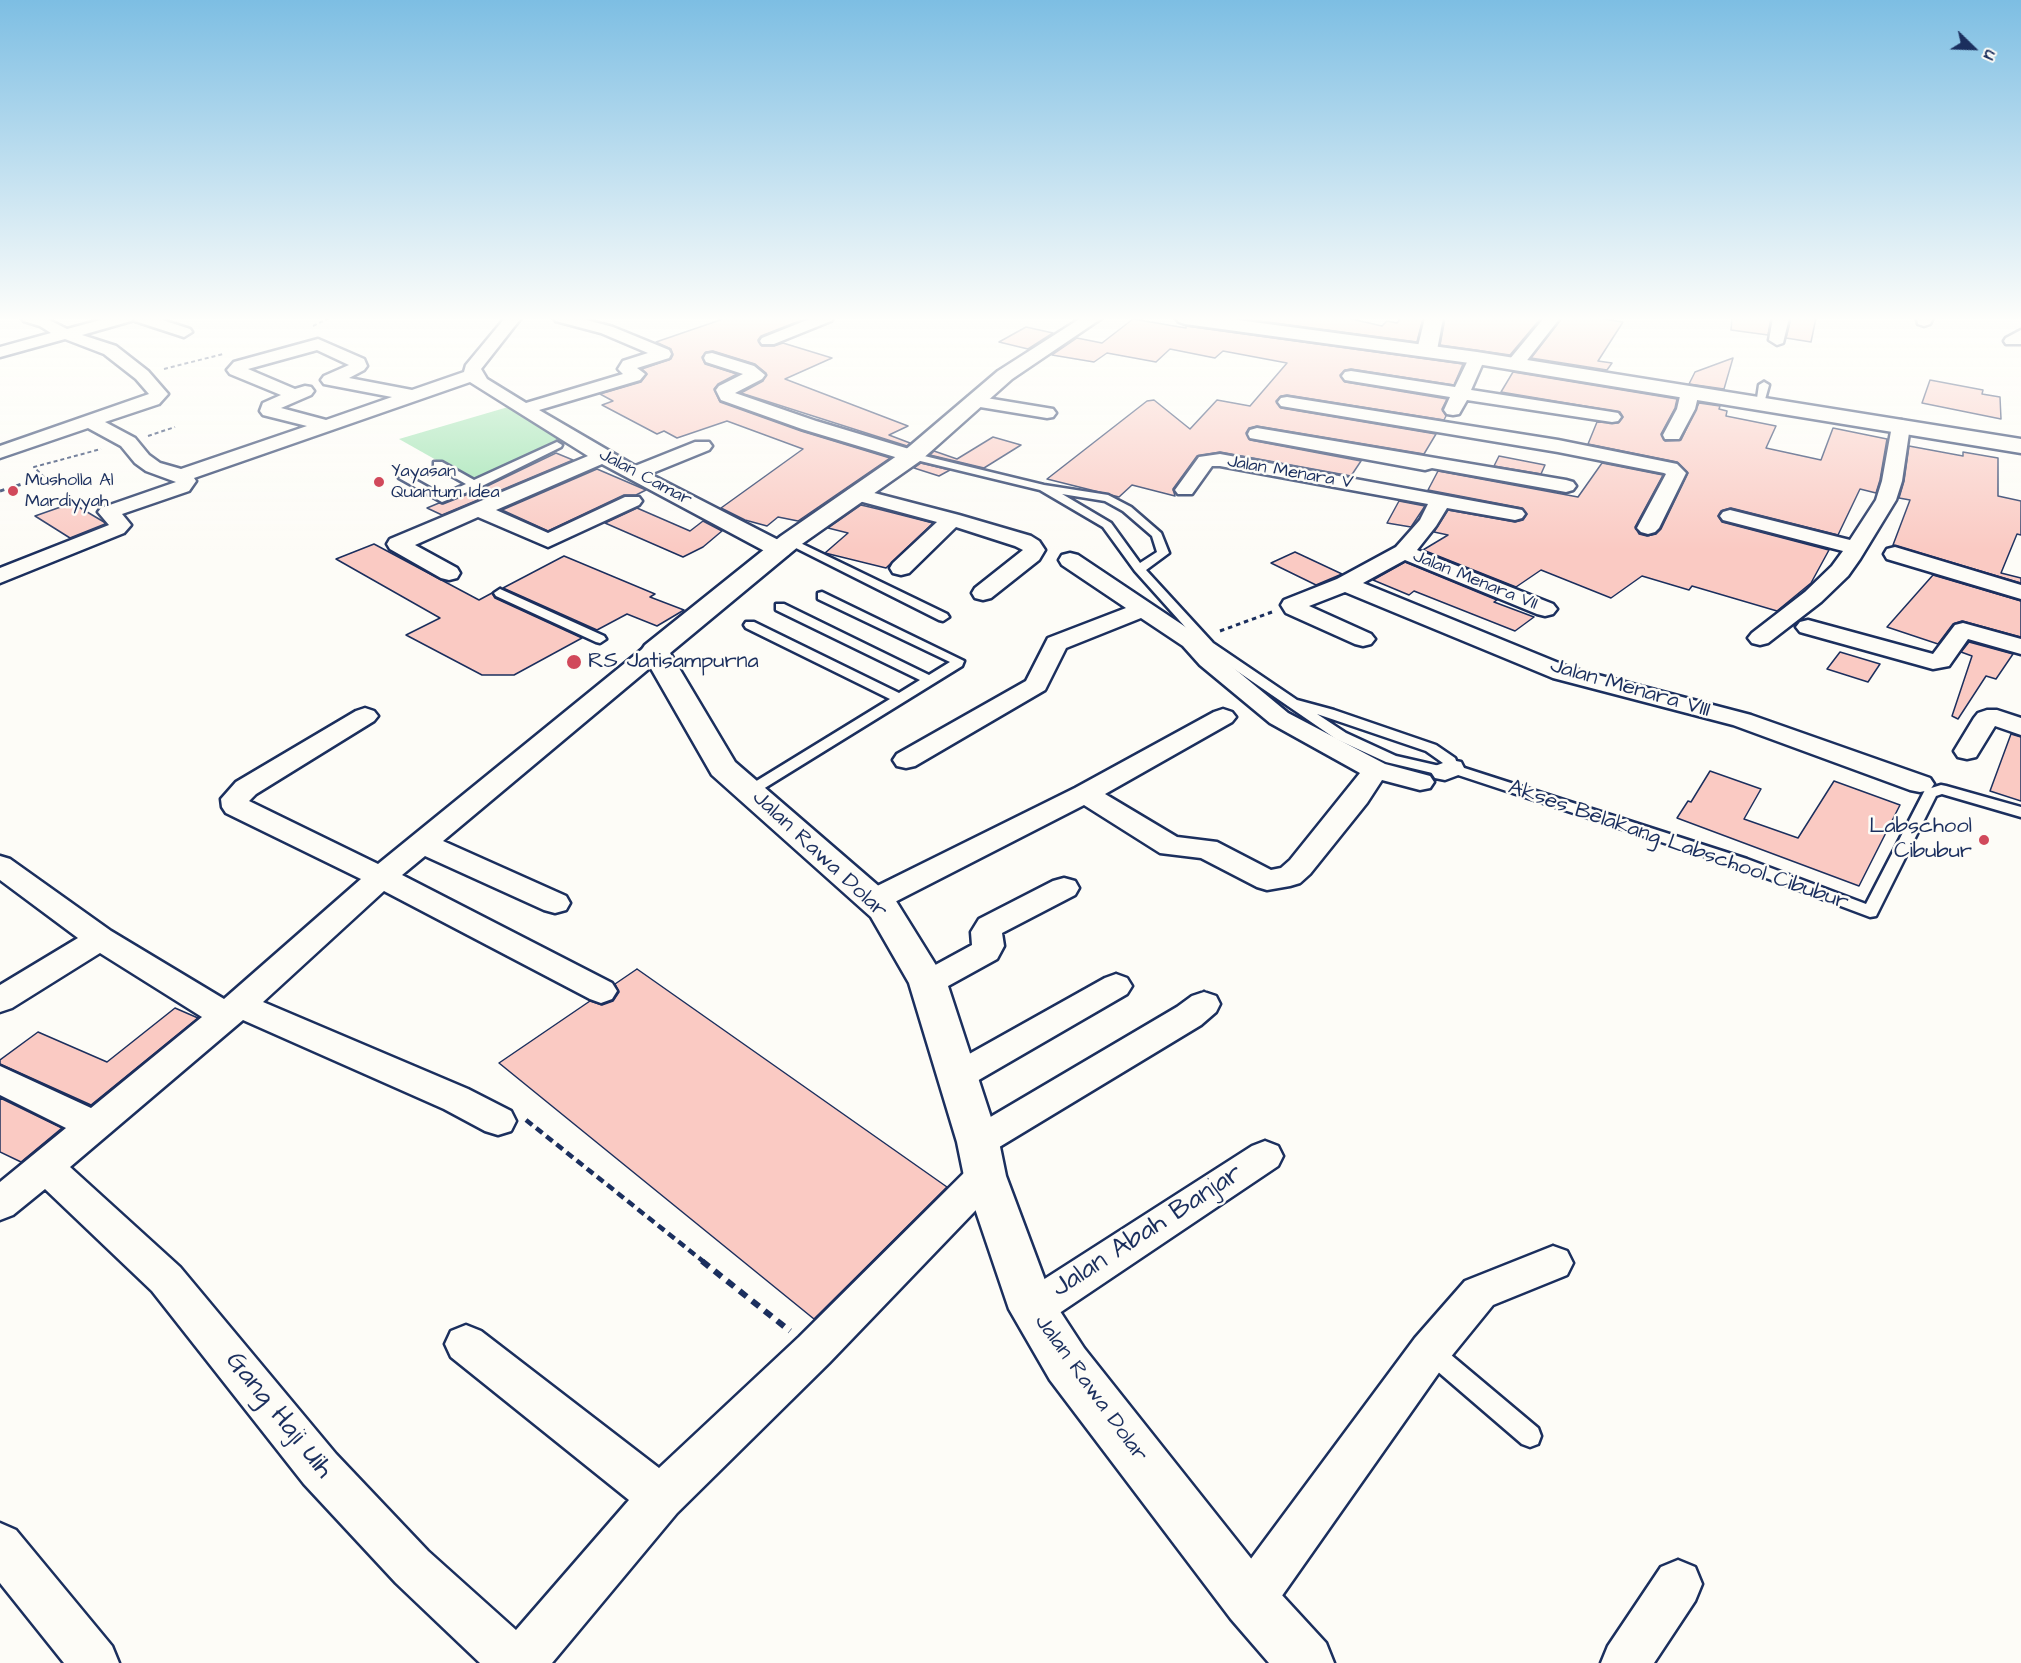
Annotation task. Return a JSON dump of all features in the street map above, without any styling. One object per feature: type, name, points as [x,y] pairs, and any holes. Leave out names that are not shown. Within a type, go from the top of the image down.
[{"type":"street","points":[[0,452],[153,400],[157,396]]},
{"type":"street","points":[[294,396],[269,407],[269,411],[324,425]]},
{"type":"street","points":[[181,476],[410,396]]},
{"type":"street","name":"Jalan Camar","points":[[504,396],[525,409],[564,442],[603,456],[785,545]]},
{"type":"street","points":[[525,409],[569,396]]},
{"type":"street","points":[[727,396],[809,425],[912,456]]},
{"type":"street","points":[[0,1204],[233,1010],[422,843],[785,545],[912,456],[979,396]]},
{"type":"street","points":[[1459,396],[1446,428],[1409,495],[1515,514]]},
{"type":"street","points":[[1482,396],[1612,417]]},
{"type":"street","points":[[1672,435],[1686,409],[1689,396]]},
{"type":"street","points":[[1768,396],[1901,426],[2021,446]]},
{"type":"street","points":[[974,400],[1047,413]]},
{"type":"street","points":[[1287,402],[1638,460],[1674,469],[1676,473],[1674,479],[1648,528]]},
{"type":"street","points":[[0,576],[117,529],[121,525],[108,512],[182,487],[186,481],[181,476],[153,467],[142,459],[128,442],[89,421]]},
{"type":"street","points":[[1760,638],[1813,597],[1840,571],[1886,500],[1892,482],[1901,426]]},
{"type":"street","points":[[1257,434],[1566,486]]},
{"type":"street","points":[[636,473],[702,446]]},
{"type":"street","points":[[449,573],[398,544],[603,456]]},
{"type":"street","name":"Jalan Menara V","points":[[1185,490],[1206,461],[1212,460],[1409,495]]},
{"type":"street","points":[[855,494],[952,519],[1023,541],[1034,550],[1031,555],[983,592]]},
{"type":"street","points":[[1363,639],[1293,606],[1345,584],[1404,552],[1430,522],[1440,500]]},
{"type":"street","points":[[478,510],[548,541],[632,501]]},
{"type":"street","points":[[1730,516],[1855,548]]},
{"type":"street","points":[[901,568],[952,519]]},
{"type":"street","name":"Jalan Menara VII","points":[[1404,552],[1545,609]]},
{"type":"street","points":[[1895,554],[2021,592]]},
{"type":"street","points":[[1070,561],[1191,640],[1209,660],[1280,718],[1375,770],[1420,782]]},
{"type":"street","name":"Jalan Menara VIII","points":[[1345,584],[1562,673],[1742,720],[1931,786]]},
{"type":"street","points":[[906,760],[1036,685],[1056,643],[1142,610]]},
{"type":"street","points":[[1808,627],[1933,662],[1940,661],[1963,630],[2021,647]]},
{"type":"street","name":"Jalan Rawa Dolar","points":[[655,651],[723,768],[879,905],[928,983],[982,1159],[1032,1309],[1067,1364],[1250,1600],[1306,1663]]},
{"type":"street","points":[[365,716],[246,788],[235,799],[236,807],[381,878],[602,992]]},
{"type":"street","points":[[879,905],[1223,717]]},
{"type":"street","points":[[1967,751],[1987,718],[1997,718],[2021,727]]},
{"type":"street","points":[[1085,794],[1170,846],[1207,849],[1268,880],[1290,876],[1300,867],[1357,797],[1375,770]]},
{"type":"street","points":[[879,905],[1026,838]]},
{"type":"street","points":[[422,843],[555,903]]},
{"type":"street","points":[[0,866],[100,939],[233,1010],[456,1099],[498,1121]]},
{"type":"street","points":[[928,983],[986,951],[988,946],[986,932],[990,926],[1064,888]]},
{"type":"street","points":[[0,1000],[100,939]]},
{"type":"street","points":[[958,1076],[1116,986]]},
{"type":"street","points":[[518,1663],[661,1497],[814,1350],[982,1159],[1204,1004]]},
{"type":"street","points":[[0,1079],[94,1126]]},
{"type":"street","name":"Jalan Abah Banjar","points":[[1032,1309],[1265,1156]]},
{"type":"street","name":"Gang Haji Uih","points":[[45,1166],[166,1279],[320,1469],[412,1567],[518,1663]]},
{"type":"street","points":[[1250,1600],[1430,1352],[1479,1293],[1552,1263]]},
{"type":"street","points":[[466,1344],[661,1497]]},
{"type":"street","points":[[0,1546],[94,1663]]},
{"type":"street","points":[[1625,1663],[1678,1584]]},
{"type":"lane","points":[[404,477],[442,499],[564,442]]},
{"type":"lane","points":[[912,456],[1044,488],[1108,498],[1127,509],[1157,535],[1163,553],[1139,569]]},
{"type":"lane","points":[[438,464],[476,485]]},
{"type":"lane","name":"Akses Belakang Labschool Cibubur","points":[[1044,488],[1107,525],[1139,569],[1206,642],[1341,736],[1390,759],[1448,770],[1742,863],[1869,912],[1930,794],[1931,786]]},
{"type":"lane","points":[[785,545],[943,616]]},
{"type":"lane","points":[[500,593],[600,639]]},
{"type":"lane","points":[[750,791],[928,679],[955,665],[958,661],[822,596]]},
{"type":"lane","points":[[780,607],[928,679]]},
{"type":"lane","points":[[750,625],[898,698]]},
{"type":"lane","name":"Akses Belakang Labschool Cibubur","points":[[1295,704],[1329,712],[1431,748],[1450,761],[1448,770]]},
{"type":"lane","points":[[1931,786],[2021,812]]},
{"type":"lane","points":[[1430,1352],[1530,1436]]},
{"type":"path","points":[[0,491],[44,477],[34,467],[128,442]]},
{"type":"path","points":[[1206,642],[1246,620],[1293,606]]},
{"type":"path","points":[[498,1121],[516,1112],[814,1350]]},
{"type":"green space","points":[[508,407],[561,440],[477,483],[399,439]]},
{"type":"building","points":[[603,396],[717,396],[720,402],[801,431],[890,458],[798,521],[778,517],[767,526],[745,520],[721,508],[803,449],[727,421],[677,438],[664,431],[657,434],[602,405],[613,401]]},
{"type":"building","points":[[749,396],[828,396],[908,426],[889,435],[910,443],[907,446]]},
{"type":"building","points":[[1259,396],[1283,396],[1276,401],[1281,408],[1436,434],[1424,454],[1257,426],[1249,428],[1246,433],[1250,440],[1361,461],[1351,476],[1220,452],[1197,456],[1173,489],[1175,496],[1132,485],[1119,497],[1047,479],[1147,401],[1154,400],[1190,429],[1217,400],[1250,406]]},
{"type":"building","points":[[1291,396],[1427,396],[1447,399],[1442,409],[1446,416],[1444,420]]},
{"type":"building","points":[[1522,396],[1656,396],[1677,399],[1675,408],[1661,434],[1665,441],[1681,440],[1699,403],[1720,406],[1719,409],[1727,411],[1726,416],[1776,426],[1766,448],[1821,460],[1833,428],[1887,439],[1880,480],[1876,493],[1860,489],[1838,535],[1731,508],[1721,511],[1718,516],[1722,522],[1829,550],[1811,583],[1777,611],[1692,586],[1689,590],[1642,576],[1611,598],[1541,570],[1516,587],[1423,550],[1448,535],[1434,532],[1448,510],[1515,522],[1523,520],[1527,514],[1522,508],[1428,490],[1438,471],[1578,497],[1602,463],[1663,475],[1635,527],[1639,534],[1647,536],[1656,534],[1661,529],[1688,473],[1677,462],[1588,444],[1597,422],[1618,423],[1623,417],[1620,412]]},
{"type":"building","points":[[1925,396],[2000,397],[2001,419],[1922,403]]},
{"type":"building","points":[[993,437],[1021,445],[984,468],[930,455],[934,451],[957,459]]},
{"type":"building","points":[[1909,446],[1963,456],[1963,452],[1998,458],[1998,496],[2021,501],[2021,535],[2017,534],[2001,573],[2021,578],[2021,583],[1893,545],[1910,500],[1899,498]]},
{"type":"building","points":[[556,453],[573,460],[442,515],[427,508],[481,489]]},
{"type":"building","points":[[1499,456],[1545,465],[1541,474],[1494,466]]},
{"type":"building","points":[[921,463],[950,470],[939,476],[914,468]]},
{"type":"building","points":[[597,469],[646,490],[636,495],[624,495],[548,531],[502,510]]},
{"type":"building","points":[[1399,501],[1425,506],[1411,527],[1387,523]]},
{"type":"building","points":[[72,503],[105,524],[70,538],[35,516]]},
{"type":"building","points":[[861,505],[933,523],[886,568],[825,553],[848,533],[828,528]]},
{"type":"building","points":[[637,508],[690,531],[703,521],[722,531],[703,547],[683,557],[605,523]]},
{"type":"building","name":"RS Jatisampurna","points":[[374,544],[479,600],[492,593],[495,598],[582,638],[514,675],[482,675],[406,635],[440,618],[336,559]]},
{"type":"building","points":[[1295,552],[1342,574],[1316,585],[1271,563]]},
{"type":"building","points":[[564,556],[655,594],[650,597],[684,610],[657,626],[627,614],[597,630],[503,588]]},
{"type":"building","points":[[1405,562],[1497,600],[1494,602],[1534,617],[1515,631],[1414,591],[1409,595],[1373,580]]},
{"type":"building","points":[[1933,575],[2021,601],[2021,637],[1962,621],[1953,624],[1938,644],[1887,627]]},
{"type":"building","points":[[1969,642],[2013,654],[1996,679],[1986,676],[1958,719],[1952,716],[1972,656],[1961,652]]},
{"type":"building","points":[[1840,652],[1880,664],[1868,682],[1827,669]]},
{"type":"building","points":[[2011,734],[2021,737],[2021,801],[1990,791]]},
{"type":"building","points":[[1710,771],[1761,789],[1744,819],[1798,838],[1834,781],[1900,805],[1859,886],[1677,818],[1688,801],[1691,802]]},
{"type":"building","points":[[637,969],[947,1187],[814,1319],[499,1063],[590,1001],[602,1005],[613,1001],[619,992],[615,984]]},
{"type":"building","points":[[175,1008],[198,1018],[91,1105],[0,1064],[0,1060],[38,1032],[107,1062]]},
{"type":"building","points":[[0,1098],[62,1128],[21,1162],[0,1152]]},
{"type":"place","name":"Yayasan Quantum Idea","points":[[379,482]]},
{"type":"place","name":"Musholla Al Mardiyyah","points":[[13,491]]},
{"type":"place","name":"RS Jatisampurna","points":[[574,662]]},
{"type":"place","name":"Labschool Cibubur","points":[[1984,840]]}]
